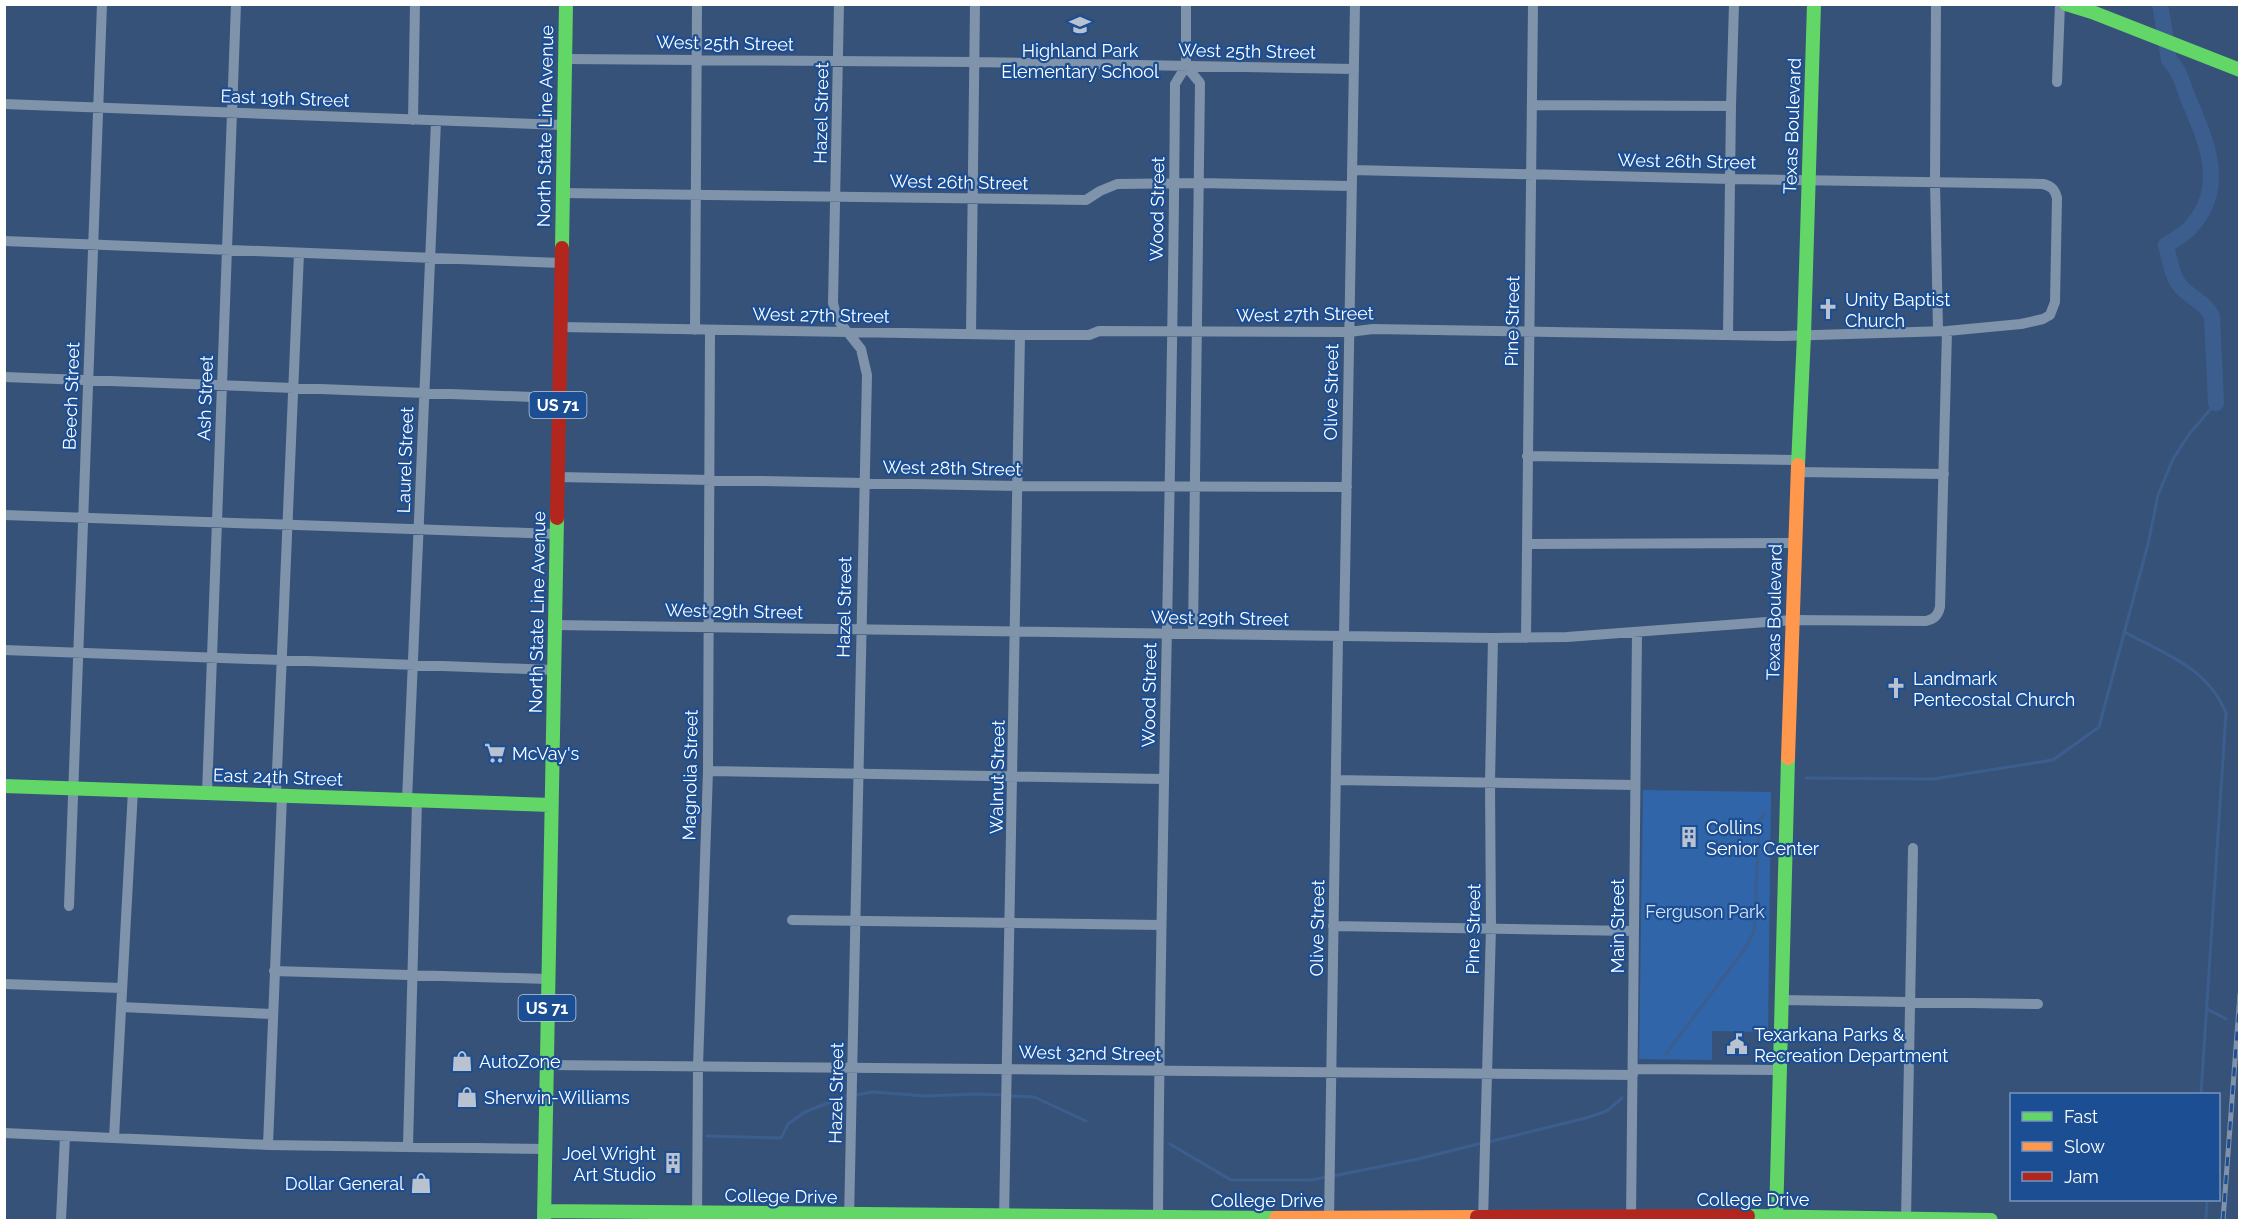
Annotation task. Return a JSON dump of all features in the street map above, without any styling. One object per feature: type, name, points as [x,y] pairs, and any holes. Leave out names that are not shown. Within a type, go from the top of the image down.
[{"type":"main road","name":"North State Line Avenue","points":[[544,1216],[566,4]]},
{"type":"main road","name":"Texas Boulevard","points":[[1777,1219],[1794,543],[1804,335],[1814,4]]},
{"type":"main road","points":[[2066,4],[2240,70]]},
{"type":"main road","name":"East 24th Street","points":[[4,786],[551,805]]},
{"type":"main road","name":"College Drive","points":[[544,1216],[1990,1221]]},
{"type":"street","name":"Beech Street","points":[[69,906],[102,4]]},
{"type":"street","name":"Ash Street","points":[[207,793],[236,4]]},
{"type":"street","points":[[413,120],[415,4]]},
{"type":"street","points":[[695,330],[697,4]]},
{"type":"street","name":"Hazel Street","points":[[839,4],[833,303],[837,319],[861,349],[867,375],[849,1218]]},
{"type":"street","points":[[971,334],[975,4]]},
{"type":"street","name":"Wood Street","points":[[1158,1219],[1158,1071],[1168,634],[1175,84],[1186,66],[1186,4]]},
{"type":"street","name":"Olive Street","points":[[1329,1219],[1336,780],[1347,487],[1355,4]]},
{"type":"street","name":"Pine Street","points":[[1526,638],[1533,4]]},
{"type":"street","points":[[1728,335],[1734,4]]},
{"type":"street","points":[[1527,456],[1944,474],[1942,331],[1935,182],[1936,4]]},
{"type":"street","points":[[2057,82],[2060,4]]},
{"type":"street","name":"West 25th Street","points":[[565,59],[974,62],[1354,69]]},
{"type":"street","name":"Wood Street","points":[[1186,66],[1200,83],[1194,634]]},
{"type":"street","name":"East 19th Street","points":[[4,104],[563,125]]},
{"type":"street","points":[[1533,105],[1731,106]]},
{"type":"street","name":"Laurel Street","points":[[408,1146],[412,975],[413,665],[436,121]]},
{"type":"street","name":"West 26th Street","points":[[1352,170],[2050,185],[2055,190],[2057,198],[2055,302],[2050,315]]},
{"type":"street","name":"West 26th Street","points":[[562,193],[1086,200],[1117,184],[1351,186]]},
{"type":"street","points":[[4,241],[561,263]]},
{"type":"street","points":[[268,1145],[282,660],[299,253]]},
{"type":"street","name":"West 27th Street","points":[[560,327],[1020,335],[1089,335],[1099,331],[1349,332],[1373,329],[1804,335],[1942,331],[2021,324],[2050,315]]},
{"type":"street","name":"Magnolia Street","points":[[697,1216],[698,1066],[708,771],[710,330]]},
{"type":"street","name":"Walnut Street","points":[[1004,1219],[1020,335]]},
{"type":"street","points":[[4,377],[558,398]]},
{"type":"street","name":"West 29th Street","points":[[554,625],[1526,638],[1793,620],[1926,621],[1934,619],[1938,614],[1944,474]]},
{"type":"street","name":"West 28th Street","points":[[557,477],[1017,486],[1347,487]]},
{"type":"street","points":[[4,515],[556,534]]},
{"type":"street","points":[[1527,544],[1794,543]]},
{"type":"street","name":"Main Street","points":[[1631,1219],[1637,632]]},
{"type":"street","name":"Pine Street","points":[[1483,1219],[1491,928],[1490,782],[1493,638]]},
{"type":"street","points":[[4,650],[554,670]]},
{"type":"street","points":[[708,771],[1164,779]]},
{"type":"street","points":[[1336,780],[1635,785]]},
{"type":"street","points":[[114,1138],[133,790]]},
{"type":"street","points":[[1906,1219],[1913,848]]},
{"type":"street","points":[[792,920],[1161,925]]},
{"type":"street","points":[[1334,926],[1634,931]]},
{"type":"street","points":[[274,971],[548,979]]},
{"type":"street","points":[[4,984],[122,988]]},
{"type":"street","points":[[1781,1000],[2038,1004]]},
{"type":"street","points":[[121,1007],[272,1014]]},
{"type":"street","name":"West 32nd Street","points":[[546,1065],[1486,1074],[1780,1070]]},
{"type":"street","points":[[4,1133],[268,1145],[545,1149]]},
{"type":"street","points":[[61,1221],[65,1136]]},
{"type":"green space","name":"Ferguson Park","points":[[1643,790],[1771,792],[1768,1032],[1712,1031],[1712,1060],[1639,1059]]},
{"type":"waterway","points":[[2160,4],[2169,60],[2179,75],[2198,121],[2211,168],[2211,184],[2200,214],[2187,231],[2166,245],[2178,283],[2205,307],[2212,317],[2216,403]]},
{"type":"waterway","points":[[1806,778],[1933,779],[2053,760],[2099,727],[2148,544],[2158,495],[2173,459],[2190,433],[2216,403]]},
{"type":"waterway","points":[[2124,632],[2169,655],[2196,673],[2218,697],[2226,713],[2201,1093]]},
{"type":"waterway","points":[[1666,1054],[1744,950],[1754,932],[1759,822],[1765,813]]},
{"type":"waterway","points":[[2207,1009],[2226,1019]]},
{"type":"waterway","points":[[855,1095],[873,1092],[926,1096],[1004,1095]]},
{"type":"waterway","points":[[707,1136],[781,1138],[788,1124],[805,1112],[848,1095]]},
{"type":"waterway","points":[[1010,1096],[1034,1097],[1086,1121]]},
{"type":"waterway","points":[[1488,1142],[1586,1118],[1607,1111],[1622,1098]]},
{"type":"waterway","points":[[1333,1176],[1482,1143]]},
{"type":"waterway","points":[[1170,1144],[1231,1180],[1312,1180],[1326,1177]]},
{"type":"waterway","points":[[2206,1220],[2207,1201]]},
{"type":"railway","points":[[2223,1220],[2240,994]]},
{"type":"traffic: fast","points":[[562,248],[566,4]]},
{"type":"traffic: fast","points":[[1798,465],[1814,4]]},
{"type":"traffic: fast","points":[[2066,4],[2240,70]]},
{"type":"traffic: fast","points":[[544,1220],[557,518]]},
{"type":"traffic: fast","points":[[1776,1220],[1788,758]]},
{"type":"traffic: fast","points":[[4,786],[551,805]]},
{"type":"traffic: fast","points":[[544,1211],[1276,1218]]},
{"type":"traffic: fast","points":[[1748,1216],[1991,1220]]},
{"type":"traffic: slow","points":[[1788,758],[1798,465]]},
{"type":"traffic: slow","points":[[1276,1218],[1477,1217]]},
{"type":"traffic: jam","points":[[557,518],[562,248]]},
{"type":"traffic: jam","points":[[1477,1217],[1748,1216]]},
{"type":"place","name":"Highland Park Elementary School","points":[[1080,25]]},
{"type":"place","name":"Unity Baptist Church","points":[[1828,309]]},
{"type":"place","name":"Landmark Pentecostal Church","points":[[1896,688]]},
{"type":"place","name":"McVay's","points":[[495,753]]},
{"type":"place","name":"Collins Senior Center","points":[[1689,837]]},
{"type":"place","name":"Texarkana Parks & Recreation Department","points":[[1737,1044]]},
{"type":"place","name":"AutoZone","points":[[462,1061]]},
{"type":"place","name":"Sherwin-Williams","points":[[467,1097]]},
{"type":"place","name":"Joel Wright Art Studio","points":[[673,1163]]},
{"type":"place","name":"Dollar General","points":[[421,1183]]}]
